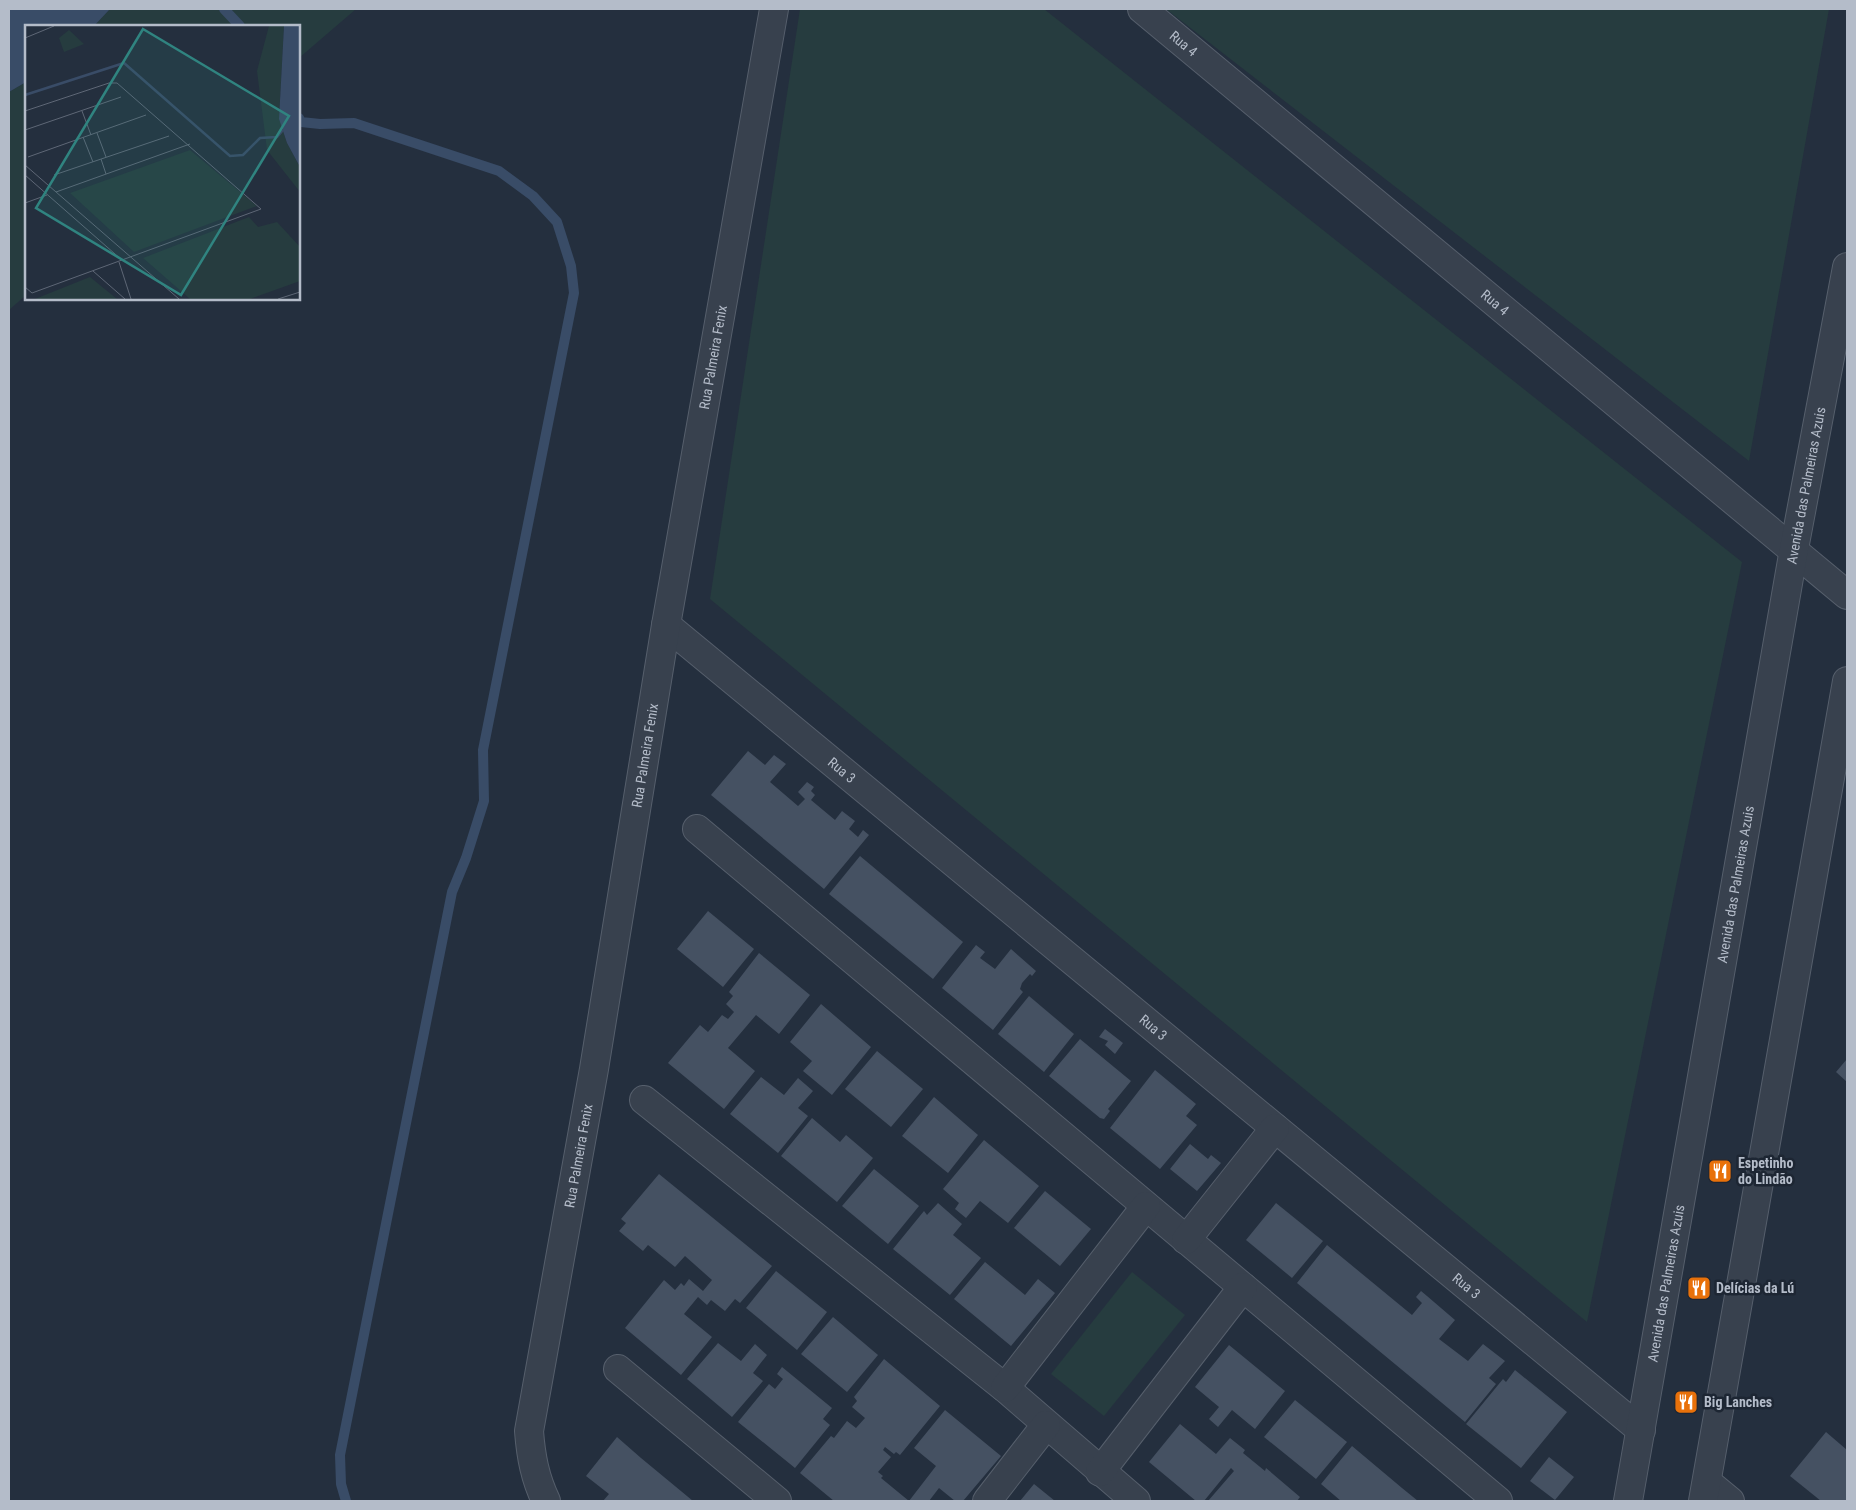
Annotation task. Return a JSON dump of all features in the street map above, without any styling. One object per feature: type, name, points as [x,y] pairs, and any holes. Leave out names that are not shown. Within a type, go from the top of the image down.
[{"type":"street","name":"Rua Palmeira Fenix","points":[[546,1501],[538,1485],[531,1460],[528,1432],[594,1069],[666,625],[774,9]]},
{"type":"street","name":"Rua 4","points":[[1142,9],[1847,595]]},
{"type":"street","name":"Avenida das Palmeiras Azuis","points":[[1628,1501],[1794,549],[1847,267]]},
{"type":"street","name":"Rua 3","points":[[666,625],[1641,1430]]},
{"type":"street","points":[[1730,1501],[1705,1492],[1847,681]]},
{"type":"street","points":[[697,829],[1498,1501]]},
{"type":"street","points":[[644,1100],[1004,1388],[1136,1501]]},
{"type":"street","points":[[1186,1240],[1275,1128]]},
{"type":"street","points":[[1004,1388],[1146,1206]]},
{"type":"street","points":[[1100,1472],[1243,1287]]},
{"type":"street","points":[[618,1369],[777,1501]]},
{"type":"street","points":[[987,1501],[1046,1425]]},
{"type":"green space","points":[[110,9],[356,9],[300,57],[300,25],[95,25]]},
{"type":"green space","points":[[800,9],[1044,9],[1742,562],[1587,1322],[710,599]]},
{"type":"green space","points":[[1166,9],[1829,9],[1749,461]]},
{"type":"green space","points":[[25,83],[25,296],[9,310],[9,92]]},
{"type":"green space","points":[[1132,1272],[1185,1315],[1104,1416],[1051,1374]]},
{"type":"water","points":[[9,9],[110,9],[95,25],[25,25],[25,83],[9,92]]},
{"type":"building","points":[[748,751],[765,765],[774,755],[786,764],[770,782],[798,806],[805,799],[798,792],[807,782],[814,787],[811,791],[815,795],[811,800],[835,820],[842,811],[855,821],[849,829],[858,837],[863,830],[869,835],[824,889],[711,795]]},
{"type":"building","points":[[860,856],[963,942],[933,979],[829,894]]},
{"type":"building","points":[[708,911],[754,949],[723,987],[677,949]]},
{"type":"building","points":[[976,945],[985,952],[980,958],[995,969],[1011,949],[1036,971],[1032,976],[1030,974],[1022,983],[1020,989],[1023,992],[993,1030],[942,988]]},
{"type":"building","points":[[759,953],[810,995],[779,1034],[756,1015],[728,1048],[755,1071],[724,1109],[668,1063],[700,1025],[708,1032],[722,1015],[728,1019],[734,1012],[726,1004],[733,996],[729,992]]},
{"type":"building","points":[[1029,996],[1074,1034],[1044,1072],[998,1034]]},
{"type":"building","points":[[821,1004],[871,1047],[832,1095],[803,1071],[812,1061],[790,1042]]},
{"type":"building","points":[[1105,1029],[1123,1043],[1115,1054],[1105,1045],[1108,1041],[1099,1037]]},
{"type":"building","points":[[1080,1039],[1131,1081],[1108,1109],[1110,1111],[1104,1119],[1100,1118],[1049,1076]]},
{"type":"building","points":[[877,1051],[923,1089],[891,1127],[845,1089]]},
{"type":"building","points":[[1847,1059],[1847,1082],[1836,1072]]},
{"type":"building","points":[[1155,1070],[1196,1104],[1186,1116],[1197,1125],[1160,1169],[1110,1128]]},
{"type":"building","points":[[761,1077],[784,1095],[798,1078],[813,1091],[798,1108],[808,1116],[778,1153],[730,1114]]},
{"type":"building","points":[[934,1097],[978,1135],[948,1173],[902,1136]]},
{"type":"building","points":[[812,1118],[840,1142],[846,1135],[873,1158],[837,1202],[781,1156]]},
{"type":"building","points":[[984,1140],[1039,1186],[1008,1223],[980,1201],[966,1218],[955,1209],[959,1203],[943,1189]]},
{"type":"building","points":[[1190,1144],[1208,1159],[1211,1155],[1221,1163],[1197,1191],[1170,1169]]},
{"type":"building","points":[[874,1169],[919,1206],[888,1244],[842,1206]]},
{"type":"building","points":[[659,1174],[772,1266],[740,1303],[735,1299],[725,1311],[711,1300],[707,1305],[698,1297],[684,1314],[712,1337],[681,1375],[625,1328],[664,1280],[675,1290],[681,1283],[684,1286],[689,1279],[703,1291],[712,1280],[685,1256],[675,1267],[648,1245],[643,1251],[619,1231],[626,1223],[621,1219]]},
{"type":"building","points":[[1045,1191],[1091,1229],[1060,1266],[1014,1228]]},
{"type":"building","points":[[938,1203],[962,1224],[953,1235],[981,1258],[950,1295],[893,1249],[924,1211],[927,1215]]},
{"type":"building","points":[[1276,1203],[1323,1241],[1292,1278],[1246,1240]]},
{"type":"building","points":[[1327,1245],[1412,1315],[1422,1303],[1416,1297],[1421,1291],[1455,1320],[1439,1339],[1468,1361],[1483,1344],[1505,1361],[1489,1378],[1496,1384],[1465,1422],[1297,1283]]},
{"type":"building","points":[[985,1262],[1025,1295],[1038,1279],[1055,1293],[1011,1346],[954,1299]]},
{"type":"building","points":[[776,1271],[827,1312],[797,1350],[746,1308]]},
{"type":"building","points":[[833,1317],[878,1355],[847,1392],[801,1354]]},
{"type":"building","points":[[718,1343],[741,1361],[755,1344],[767,1355],[753,1373],[763,1381],[732,1417],[687,1379]]},
{"type":"building","points":[[1229,1345],[1285,1391],[1255,1429],[1232,1410],[1218,1427],[1209,1419],[1219,1407],[1195,1387]]},
{"type":"building","points":[[884,1359],[940,1406],[900,1455],[896,1452],[894,1454],[885,1447],[883,1450],[891,1457],[878,1472],[883,1476],[881,1478],[909,1501],[834,1501],[800,1473],[831,1436],[834,1438],[847,1421],[856,1428],[865,1418],[852,1407],[857,1401],[854,1397]]},
{"type":"building","points":[[782,1367],[832,1408],[823,1419],[830,1425],[795,1468],[738,1422],[769,1384],[775,1389],[783,1379],[777,1374]]},
{"type":"building","points":[[1515,1370],[1567,1412],[1521,1468],[1466,1424],[1503,1379],[1506,1382]]},
{"type":"building","points":[[1295,1400],[1347,1442],[1316,1479],[1264,1437]]},
{"type":"building","points":[[945,1410],[1001,1456],[963,1501],[955,1501],[939,1488],[929,1501],[909,1501],[936,1466],[914,1448]]},
{"type":"building","points":[[1180,1424],[1216,1454],[1230,1438],[1245,1450],[1243,1453],[1265,1471],[1266,1468],[1300,1497],[1297,1501],[1208,1501],[1234,1471],[1231,1468],[1204,1501],[1196,1501],[1149,1462]]},
{"type":"building","points":[[1826,1432],[1847,1450],[1847,1501],[1821,1501],[1790,1476]]},
{"type":"building","points":[[617,1437],[693,1501],[603,1501],[609,1494],[586,1476]]},
{"type":"building","points":[[1352,1446],[1418,1501],[1341,1501],[1321,1484]]},
{"type":"building","points":[[1549,1457],[1574,1477],[1555,1500],[1530,1481]]},
{"type":"building","points":[[1034,1484],[1055,1501],[1020,1501]]},
{"type":"waterway","points":[[224,9],[239,25]]},
{"type":"waterway","points":[[300,120],[301,122],[320,124],[354,123],[499,171],[533,196],[557,222],[571,266],[574,293],[483,750],[484,801],[466,858],[452,892],[340,1455],[341,1484],[346,1501]]},
{"type":"place","name":"Espetinho do Lindão","points":[[1720,1171]]},
{"type":"place","name":"Delícias da Lú","points":[[1699,1288]]},
{"type":"place","name":"Big Lanches","points":[[1686,1402]]}]
